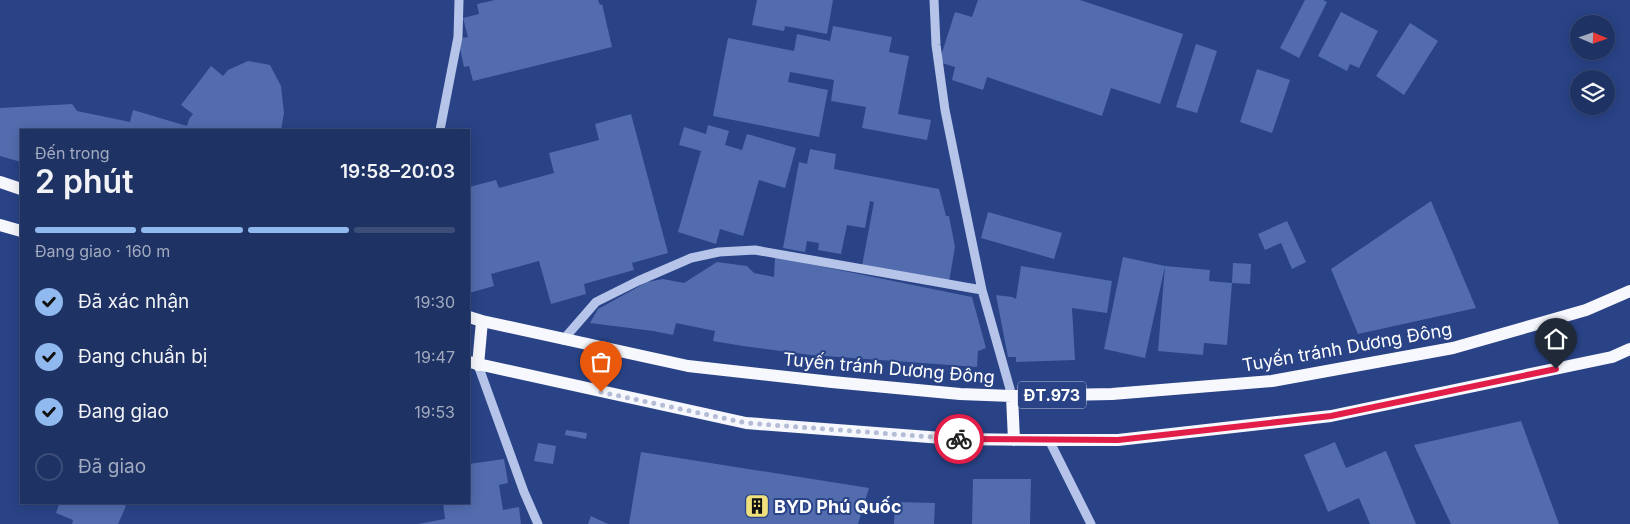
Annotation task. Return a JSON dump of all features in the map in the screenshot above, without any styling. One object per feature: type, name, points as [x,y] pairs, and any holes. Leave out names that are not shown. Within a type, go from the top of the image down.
[{"type":"main road","points":[[0,182],[20,189]]},
{"type":"main road","points":[[0,225],[20,231]]},
{"type":"main road","name":"Tuyến tránh Dương Đông","points":[[470,317],[563,340],[688,366],[960,394],[1012,396],[1112,394],[1272,381],[1453,348],[1586,310],[1630,291]]},
{"type":"main road","points":[[482,321],[474,364],[746,423],[955,439],[1118,440],[1331,416],[1612,357],[1630,349]]},
{"type":"main road","points":[[1012,396],[1014,440]]},
{"type":"street","points":[[440,129],[458,37],[459,0]]},
{"type":"street","points":[[934,0],[936,45],[945,110],[982,290],[1012,396]]},
{"type":"street","points":[[563,340],[596,302],[691,258],[719,252],[755,250],[982,290]]},
{"type":"street","points":[[474,364],[538,524]]},
{"type":"street","points":[[1049,440],[1091,524]]},
{"type":"building","points":[[495,0],[598,0],[600,5],[602,4],[612,47],[473,81],[469,66],[464,67],[458,39],[468,37],[463,18],[479,14],[477,4]]},
{"type":"building","points":[[757,0],[833,0],[827,34],[785,26],[784,31],[752,25]]},
{"type":"building","points":[[978,0],[1080,0],[1183,34],[1160,104],[1111,88],[1102,116],[987,77],[983,90],[952,80],[955,67],[939,62],[955,12],[972,17]]},
{"type":"building","points":[[1305,0],[1323,0],[1327,2],[1299,58],[1280,48]]},
{"type":"building","points":[[1341,12],[1378,31],[1359,68],[1350,64],[1347,71],[1318,56]]},
{"type":"building","points":[[1410,23],[1438,41],[1404,95],[1376,76]]},
{"type":"building","points":[[833,26],[892,37],[889,52],[909,56],[898,114],[931,120],[927,140],[862,128],[866,107],[831,101],[834,80],[790,72],[788,82],[828,90],[819,137],[713,116],[728,38],[794,51],[797,34],[830,41]]},
{"type":"building","points":[[1196,44],[1217,51],[1197,113],[1176,107]]},
{"type":"building","points":[[248,61],[270,65],[281,86],[284,113],[281,129],[20,129],[20,162],[0,156],[0,108],[72,104],[77,111],[130,122],[133,110],[187,126],[193,114],[181,105],[211,66],[223,76],[228,70]]},
{"type":"building","points":[[1257,69],[1290,80],[1272,133],[1240,122]]},
{"type":"building","points":[[631,114],[668,253],[632,263],[634,270],[584,284],[586,294],[551,304],[539,261],[491,274],[494,286],[470,293],[470,187],[496,180],[499,188],[554,173],[549,153],[599,140],[595,124]]},
{"type":"building","points":[[708,125],[729,131],[725,145],[742,150],[747,134],[796,148],[785,188],[759,180],[743,236],[720,229],[716,244],[678,232],[701,151],[679,145],[684,127],[706,134]]},
{"type":"building","points":[[810,149],[836,154],[834,169],[939,189],[946,216],[949,216],[955,247],[949,282],[862,266],[874,202],[870,201],[865,228],[847,225],[841,254],[818,250],[819,243],[807,241],[805,252],[783,248],[799,162],[807,164]]},
{"type":"building","points":[[1431,201],[1476,308],[1358,334],[1331,269]]},
{"type":"building","points":[[988,212],[1062,233],[1054,259],[981,238]]},
{"type":"building","points":[[1287,221],[1306,262],[1292,269],[1281,243],[1265,250],[1258,234]]},
{"type":"building","points":[[775,257],[972,297],[986,348],[978,351],[977,367],[811,355],[743,346],[713,341],[715,331],[676,323],[673,335],[590,323],[598,309],[647,282],[663,279],[684,283],[717,262],[747,266],[754,273],[774,277]]},
{"type":"building","points":[[1123,257],[1165,266],[1145,358],[1104,349]]},
{"type":"building","points":[[1233,263],[1251,264],[1250,284],[1232,283]]},
{"type":"building","points":[[1021,266],[1112,281],[1107,313],[1072,308],[1075,360],[1016,362],[1016,357],[1008,357],[996,295],[1016,299]]},
{"type":"building","points":[[1165,266],[1210,270],[1209,281],[1232,283],[1227,345],[1204,343],[1203,355],[1158,351]]},
{"type":"building","points":[[1521,421],[1559,524],[1451,524],[1414,445]]},
{"type":"building","points":[[566,430],[587,433],[586,439],[565,435]]},
{"type":"building","points":[[1335,442],[1346,468],[1386,451],[1416,524],[1370,524],[1359,498],[1328,512],[1304,455]]},
{"type":"building","points":[[538,443],[556,446],[553,464],[534,461]]},
{"type":"building","name":"BYD Phú Quốc","points":[[641,452],[869,488],[858,524],[629,524]]},
{"type":"building","points":[[504,459],[508,483],[499,485],[503,510],[519,507],[521,524],[418,524],[445,519],[443,504],[470,504],[470,464]]},
{"type":"building","points":[[973,479],[1031,479],[1030,524],[972,524]]},
{"type":"building","points":[[895,502],[935,503],[934,524],[894,524]]},
{"type":"building","points":[[59,504],[122,504],[126,506],[118,524],[72,524],[73,520],[56,513]]},
{"type":"building","points":[[591,516],[608,524],[588,524]]},
{"type":"way so far","points":[[601,392],[746,423],[959,439]]},
{"type":"place","name":"BYD Phú Quốc","points":[[757,506]]},
{"type":"route","points":[[959,439],[1118,440],[1331,416],[1556,369]]}]
